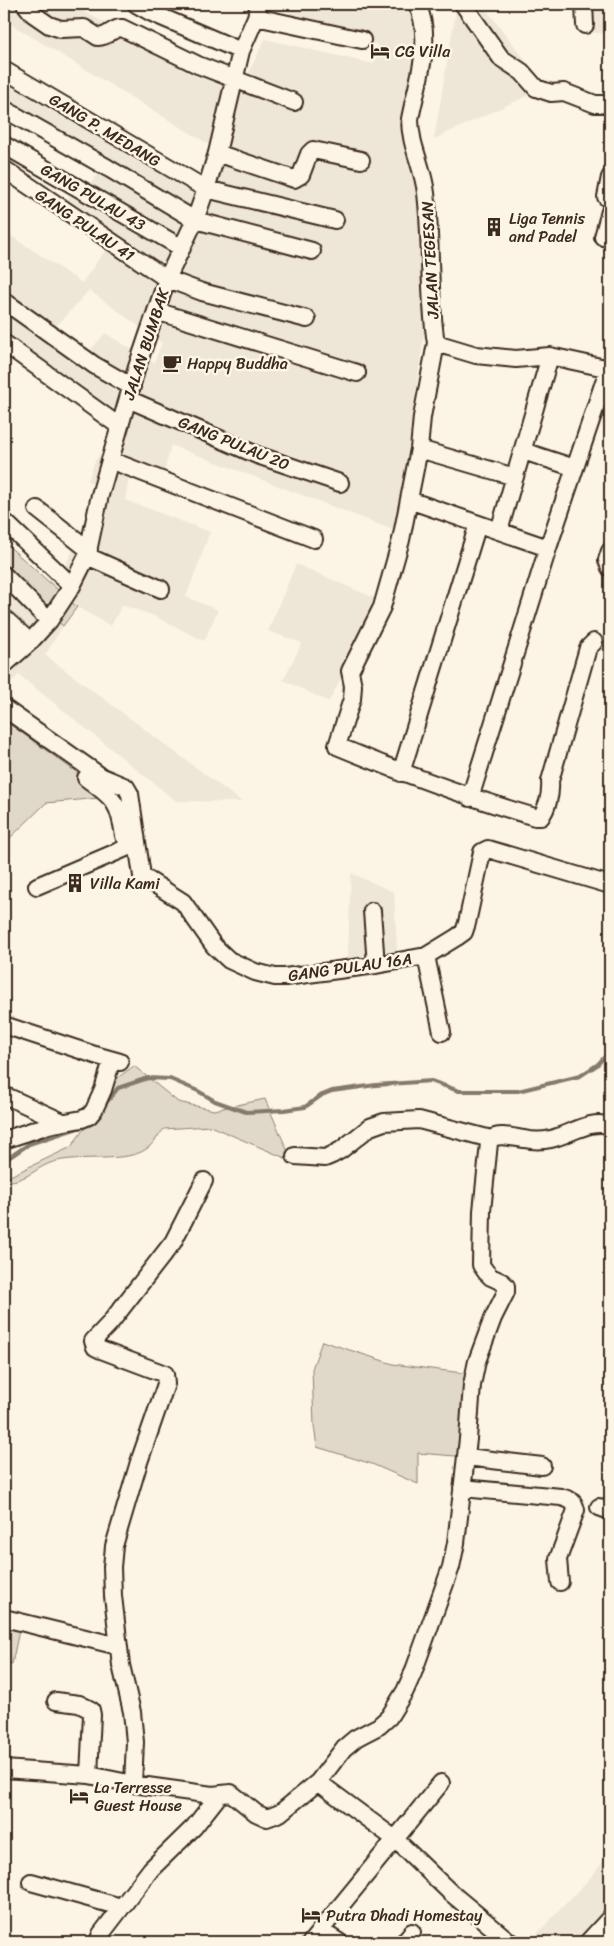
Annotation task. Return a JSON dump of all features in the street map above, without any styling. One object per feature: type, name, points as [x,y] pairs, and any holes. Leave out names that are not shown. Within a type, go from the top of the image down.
[{"type":"street","points":[[25,4],[33,14],[49,25],[62,29],[84,28],[98,38],[108,36],[115,28],[122,28],[183,59],[294,102]]},
{"type":"street","points":[[136,4],[152,13],[241,51]]},
{"type":"street","name":"JALAN TEGESAN","points":[[401,773],[337,746],[352,699],[353,686],[350,670],[382,607],[402,540],[436,343],[431,312],[431,278],[424,174],[419,157],[411,141],[410,128],[410,119],[425,40],[425,26],[416,4]]},
{"type":"street","points":[[463,4],[501,58],[522,72],[536,88],[551,93],[564,92],[595,104],[610,104]]},
{"type":"street","points":[[584,4],[585,26]]},
{"type":"street","points":[[257,10],[362,40]]},
{"type":"street","name":"JALAN BUMBAK","points":[[4,665],[49,621],[72,586],[88,553],[119,426],[167,279],[195,220],[206,189],[217,153],[241,51],[257,10]]},
{"type":"street","name":"GANG P. MEDANG","points":[[4,70],[206,189],[335,220]]},
{"type":"street","points":[[4,109],[195,220],[312,252]]},
{"type":"street","name":"GANG PULAU 43","points":[[4,145],[182,248]]},
{"type":"street","points":[[217,153],[294,179],[301,175],[309,154],[313,150],[361,160]]},
{"type":"street","name":"GANG PULAU 41","points":[[4,169],[167,279],[202,292],[307,319]]},
{"type":"street","points":[[603,237],[610,177]]},
{"type":"street","name":"GANG PULAU 20","points":[[4,301],[130,393],[257,455],[340,483]]},
{"type":"street","points":[[156,311],[357,372]]},
{"type":"street","points":[[4,343],[119,426]]},
{"type":"street","points":[[436,343],[476,355],[516,359],[550,356],[609,367],[548,548],[470,798]]},
{"type":"street","points":[[498,531],[550,356]]},
{"type":"street","points":[[419,449],[515,477]]},
{"type":"street","points":[[523,450],[576,468]]},
{"type":"street","points":[[110,460],[314,539]]},
{"type":"street","points":[[409,500],[548,548]]},
{"type":"street","points":[[37,509],[88,553],[162,589]]},
{"type":"street","points":[[4,520],[72,586]]},
{"type":"street","points":[[478,524],[401,773],[470,798],[535,817],[541,817],[546,810],[551,790],[550,781],[588,648],[594,642]]},
{"type":"street","points":[[610,550],[607,560],[610,568]]},
{"type":"street","points":[[4,575],[49,621]]},
{"type":"street","points":[[4,618],[25,646]]},
{"type":"street","points":[[4,634],[25,646]]},
{"type":"street","name":"GANG PULAU 16A","points":[[4,708],[102,777],[126,787],[130,794],[142,876],[183,902],[214,946],[230,960],[255,972],[275,977],[315,974],[426,956],[442,1032]]},
{"type":"street","points":[[4,717],[111,797],[121,815],[130,872],[134,875]]},
{"type":"street","points":[[37,886],[126,848]]},
{"type":"street","points":[[426,956],[464,932],[472,907],[482,852],[485,850],[488,849],[610,885]]},
{"type":"street","points":[[372,911],[376,965]]},
{"type":"street","points":[[4,1025],[116,1061],[94,1110],[82,1119],[63,1122],[4,1140]]},
{"type":"street","points":[[4,1095],[63,1122]]},
{"type":"street","points":[[295,1156],[325,1158],[341,1150],[370,1127],[384,1122],[419,1120],[491,1139],[499,1136],[535,1141],[545,1140],[599,1124],[610,1126]]},
{"type":"street","points":[[4,1769],[89,1775],[133,1784],[196,1793],[231,1793],[267,1818],[280,1813],[318,1782],[344,1748],[356,1738],[379,1726],[388,1717],[405,1691],[451,1567],[456,1543],[466,1457],[472,1385],[477,1361],[493,1318],[506,1292],[506,1286],[486,1272],[481,1265],[482,1211],[491,1139]]},
{"type":"street","points":[[133,1784],[135,1742],[132,1712],[123,1678],[118,1646],[112,1567],[114,1546],[167,1378],[165,1374],[95,1347],[93,1341],[110,1323],[173,1242],[204,1181]]},
{"type":"street","points":[[466,1457],[542,1466]]},
{"type":"street","points":[[462,1488],[561,1497],[571,1500],[575,1504],[576,1510],[558,1559],[560,1582]]},
{"type":"street","points":[[4,1618],[118,1646]]},
{"type":"street","points":[[56,1701],[85,1705],[91,1710],[89,1775]]},
{"type":"street","points":[[318,1782],[395,1839],[451,1892],[510,1942]]},
{"type":"street","points":[[339,1942],[316,1936],[441,1783]]},
{"type":"street","points":[[98,1942],[101,1934],[151,1869],[194,1828],[220,1794]]},
{"type":"street","points":[[31,1882],[121,1907]]},
{"type":"street","points":[[589,1942],[610,1918]]},
{"type":"shaded area","points":[[4,4],[84,4],[80,10],[219,80],[241,88],[265,39],[374,64],[378,45],[287,24],[292,4],[426,4],[434,32],[415,123],[422,157],[426,320],[396,531],[171,445],[164,473],[132,461],[125,500],[210,532],[186,597],[218,610],[204,641],[152,615],[122,605],[111,626],[77,607],[48,581],[65,566],[103,489],[88,481],[94,463],[122,419],[4,335],[4,321],[16,306],[4,297],[4,231],[82,283],[113,239],[59,204],[91,182],[106,166],[4,101],[4,62],[205,182],[215,148],[4,20]],"holes":[[[89,290],[162,343],[154,363],[105,333],[88,353],[54,329]]]},
{"type":"shaded area","points":[[457,4],[473,4],[485,8],[546,87],[434,139]]},
{"type":"shaded area","points":[[589,4],[610,4],[610,34],[587,32]]},
{"type":"shaded area","points":[[4,542],[77,607],[63,626],[4,571]]},
{"type":"shaded area","points":[[296,564],[379,600],[329,702],[283,680],[302,643],[268,631]]},
{"type":"shaded area","points":[[4,571],[63,626],[45,655],[242,802],[176,801],[19,675],[4,688]]},
{"type":"shaded area","points":[[4,720],[111,797],[46,803],[10,838],[4,833]]},
{"type":"shaded area","points":[[351,873],[394,892],[398,969],[347,978]]},
{"type":"shaded area","points":[[134,1066],[178,1102],[214,1110],[265,1099],[292,1161],[210,1126],[164,1129],[149,1147],[129,1156],[61,1160],[45,1165],[24,1177],[8,1181],[4,1198],[4,1182],[10,1176],[71,1147],[98,1109],[113,1081]]},
{"type":"shaded area","points":[[322,1341],[393,1364],[470,1374],[468,1457],[418,1453],[418,1484],[372,1464],[317,1447],[314,1426],[312,1369]]},
{"type":"shaded area","points":[[4,1620],[20,1626],[12,1664],[4,1662]]},
{"type":"shaded area","points":[[610,1852],[610,1942],[529,1942],[593,1875]]},
{"type":"waterway","points":[[103,1107],[118,1088],[148,1078],[170,1079],[198,1091],[215,1101],[246,1112],[305,1107],[322,1095],[332,1091],[376,1085],[431,1081],[459,1091],[518,1091],[580,1076],[597,1065],[610,1051]]},
{"type":"waterway","points":[[4,1161],[29,1144],[81,1127]]},
{"type":"place","name":"CG Villa","points":[[380,51]]},
{"type":"place","name":"Liga Tennis and Padel","points":[[494,227]]},
{"type":"place","name":"Happy Buddha","points":[[172,363]]},
{"type":"place","name":"Villa Kami","points":[[75,883]]},
{"type":"place","name":"La Terresse Guest House","points":[[79,1796]]},
{"type":"place","name":"Putra Dhadi Homestay","points":[[311,1915]]}]
